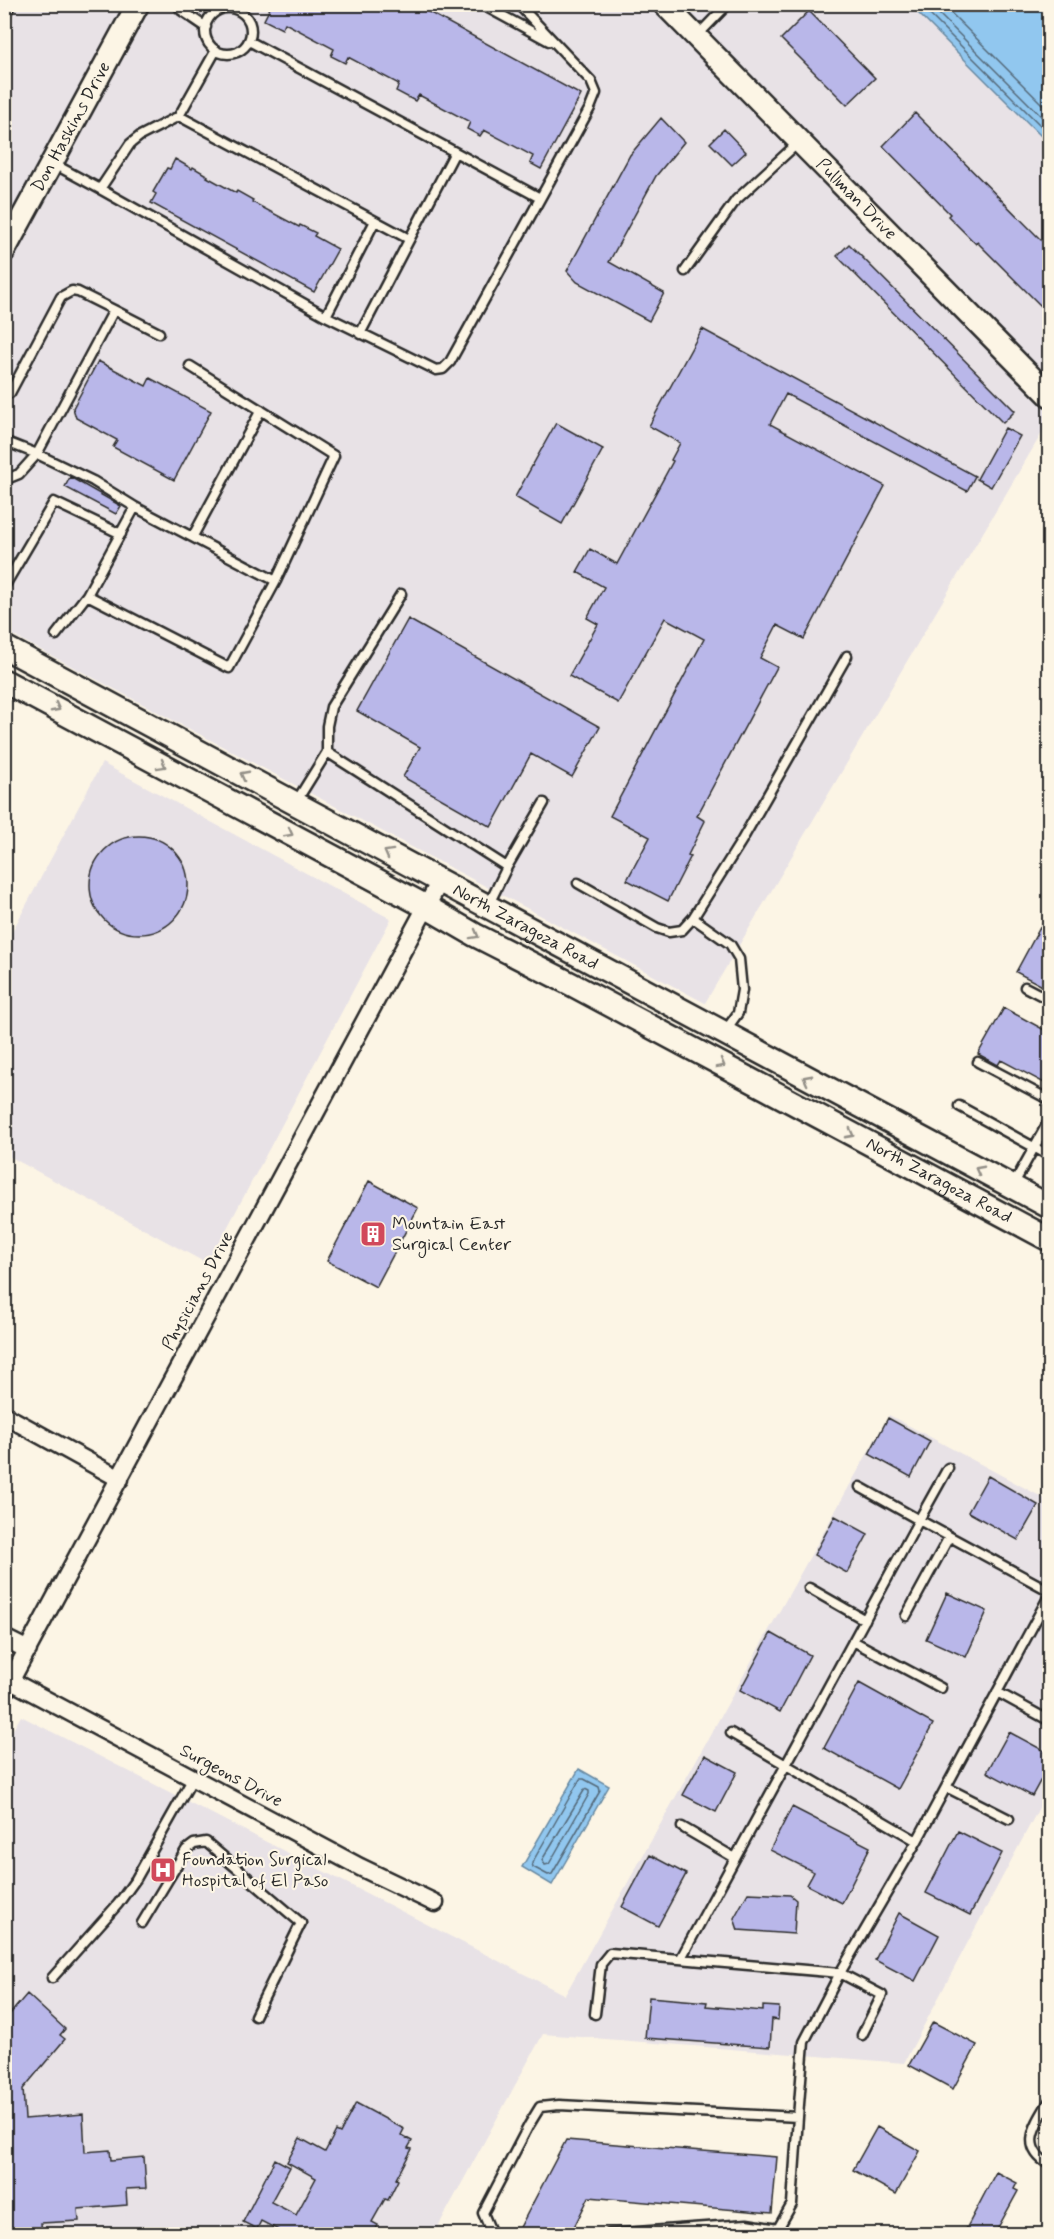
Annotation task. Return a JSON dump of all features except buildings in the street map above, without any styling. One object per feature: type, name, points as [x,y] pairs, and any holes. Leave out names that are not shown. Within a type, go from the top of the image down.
[{"type":"main road","name":"North Zaragoza Road","points":[[4,647],[296,802],[861,1108],[1050,1207]]},
{"type":"main road","name":"North Zaragoza Road","points":[[4,681],[475,935],[1050,1240]]},
{"type":"main road","points":[[200,786],[222,783],[264,805],[281,811],[296,802]]},
{"type":"main road","points":[[798,1107],[815,1103],[842,1111],[861,1108]]},
{"type":"street","name":"Don Haskins Drive","points":[[7,239],[138,4]]},
{"type":"street","name":"Pullman Drive","points":[[664,4],[1050,396]]},
{"type":"street","name":"Physicians Drive","points":[[8,1687],[424,906],[440,881]]},
{"type":"street","points":[[4,1415],[120,1479]]},
{"type":"street","points":[[4,1638],[27,1650]]},
{"type":"street","name":"Surgeons Drive","points":[[8,1687],[193,1778],[360,1867],[435,1904]]},
{"type":"lane","points":[[4,16],[11,4]]},
{"type":"lane","points":[[177,4],[181,10],[206,27]]},
{"type":"lane","points":[[203,4],[215,12]]},
{"type":"lane","points":[[481,4],[557,45]]},
{"type":"lane","points":[[51,163],[360,334],[436,370],[443,369],[450,362],[590,108],[596,93],[591,81],[518,4]]},
{"type":"lane","points":[[696,37],[728,4]]},
{"type":"lane","points":[[238,7],[251,26],[249,41],[238,51],[231,53],[216,50],[207,38],[206,27],[215,12],[238,7]]},
{"type":"lane","points":[[249,41],[540,198]]},
{"type":"lane","points":[[100,189],[130,144],[140,135],[179,116],[216,50]]},
{"type":"lane","points":[[179,116],[409,239]]},
{"type":"lane","points":[[685,271],[736,200],[800,142]]},
{"type":"lane","points":[[360,334],[455,152]]},
{"type":"lane","points":[[326,316],[375,221]]},
{"type":"lane","points":[[9,393],[61,297],[72,291],[159,333]]},
{"type":"lane","points":[[4,480],[19,474],[36,454],[114,310]]},
{"type":"lane","points":[[87,596],[229,668],[276,581],[334,456],[190,366]]},
{"type":"lane","points":[[193,537],[261,410]]},
{"type":"lane","points":[[4,441],[93,481],[135,507],[276,581]]},
{"type":"lane","points":[[4,587],[54,502],[121,534]]},
{"type":"lane","points":[[56,635],[87,596],[135,507]]},
{"type":"lane","points":[[296,802],[327,752],[327,726],[331,707],[401,594]]},
{"type":"lane","points":[[578,883],[657,928],[675,932],[682,930],[693,918],[742,840],[847,656]]},
{"type":"lane","points":[[327,752],[507,867]]},
{"type":"lane","points":[[488,907],[507,867],[544,803]]},
{"type":"lane","points":[[693,918],[730,944],[739,959],[742,990],[738,1013],[723,1034]]},
{"type":"lane","points":[[1025,987],[1050,999]]},
{"type":"lane","points":[[978,1062],[1050,1100]]},
{"type":"lane","points":[[959,1106],[1050,1156]]},
{"type":"lane","points":[[1011,1187],[1050,1119]]},
{"type":"lane","points":[[681,1959],[948,1468]]},
{"type":"lane","points":[[609,2235],[747,2224],[776,2232],[792,2204],[804,2042],[840,1972],[917,1841],[1050,1593],[860,1487]]},
{"type":"lane","points":[[906,1617],[949,1537]]},
{"type":"lane","points":[[809,1588],[865,1620]]},
{"type":"lane","points":[[853,1641],[941,1688]]},
{"type":"lane","points":[[997,1692],[1050,1721]]},
{"type":"lane","points":[[730,1733],[917,1841]]},
{"type":"lane","points":[[52,1978],[118,1904],[136,1879],[193,1778]]},
{"type":"lane","points":[[946,1787],[1009,1819]]},
{"type":"lane","points":[[682,1827],[735,1858]]},
{"type":"lane","points":[[142,1923],[186,1850],[194,1844],[206,1842],[301,1923],[255,2016]]},
{"type":"lane","points":[[595,2014],[601,1964],[610,1953],[840,1972],[882,1995],[862,2035]]},
{"type":"lane","points":[[1050,2100],[1034,2128],[1032,2140],[1035,2153],[1050,2165]]},
{"type":"lane","points":[[492,2235],[483,2213],[540,2107],[559,2105],[798,2117]]},
{"type":"shaded area","points":[[4,5],[1049,5],[1049,421],[705,1003],[5,631]]},
{"type":"shaded area","points":[[102,763],[391,919],[208,1264],[5,1154],[5,945]]},
{"type":"shaded area","points":[[889,1415],[1049,1501],[1049,1789],[904,2063],[543,2034],[434,2234],[5,2234],[4,1745],[21,1716],[565,1995]]},
{"type":"water","points":[[910,5],[1049,5],[1049,144]]},
{"type":"water","points":[[579,1769],[609,1786],[552,1885],[522,1867]]},
{"type":"place","name":"Mountain East Surgical Center","points":[[373,1234]]},
{"type":"place","name":"Foundation Surgical Hospital of El Paso","points":[[163,1870]]}]
